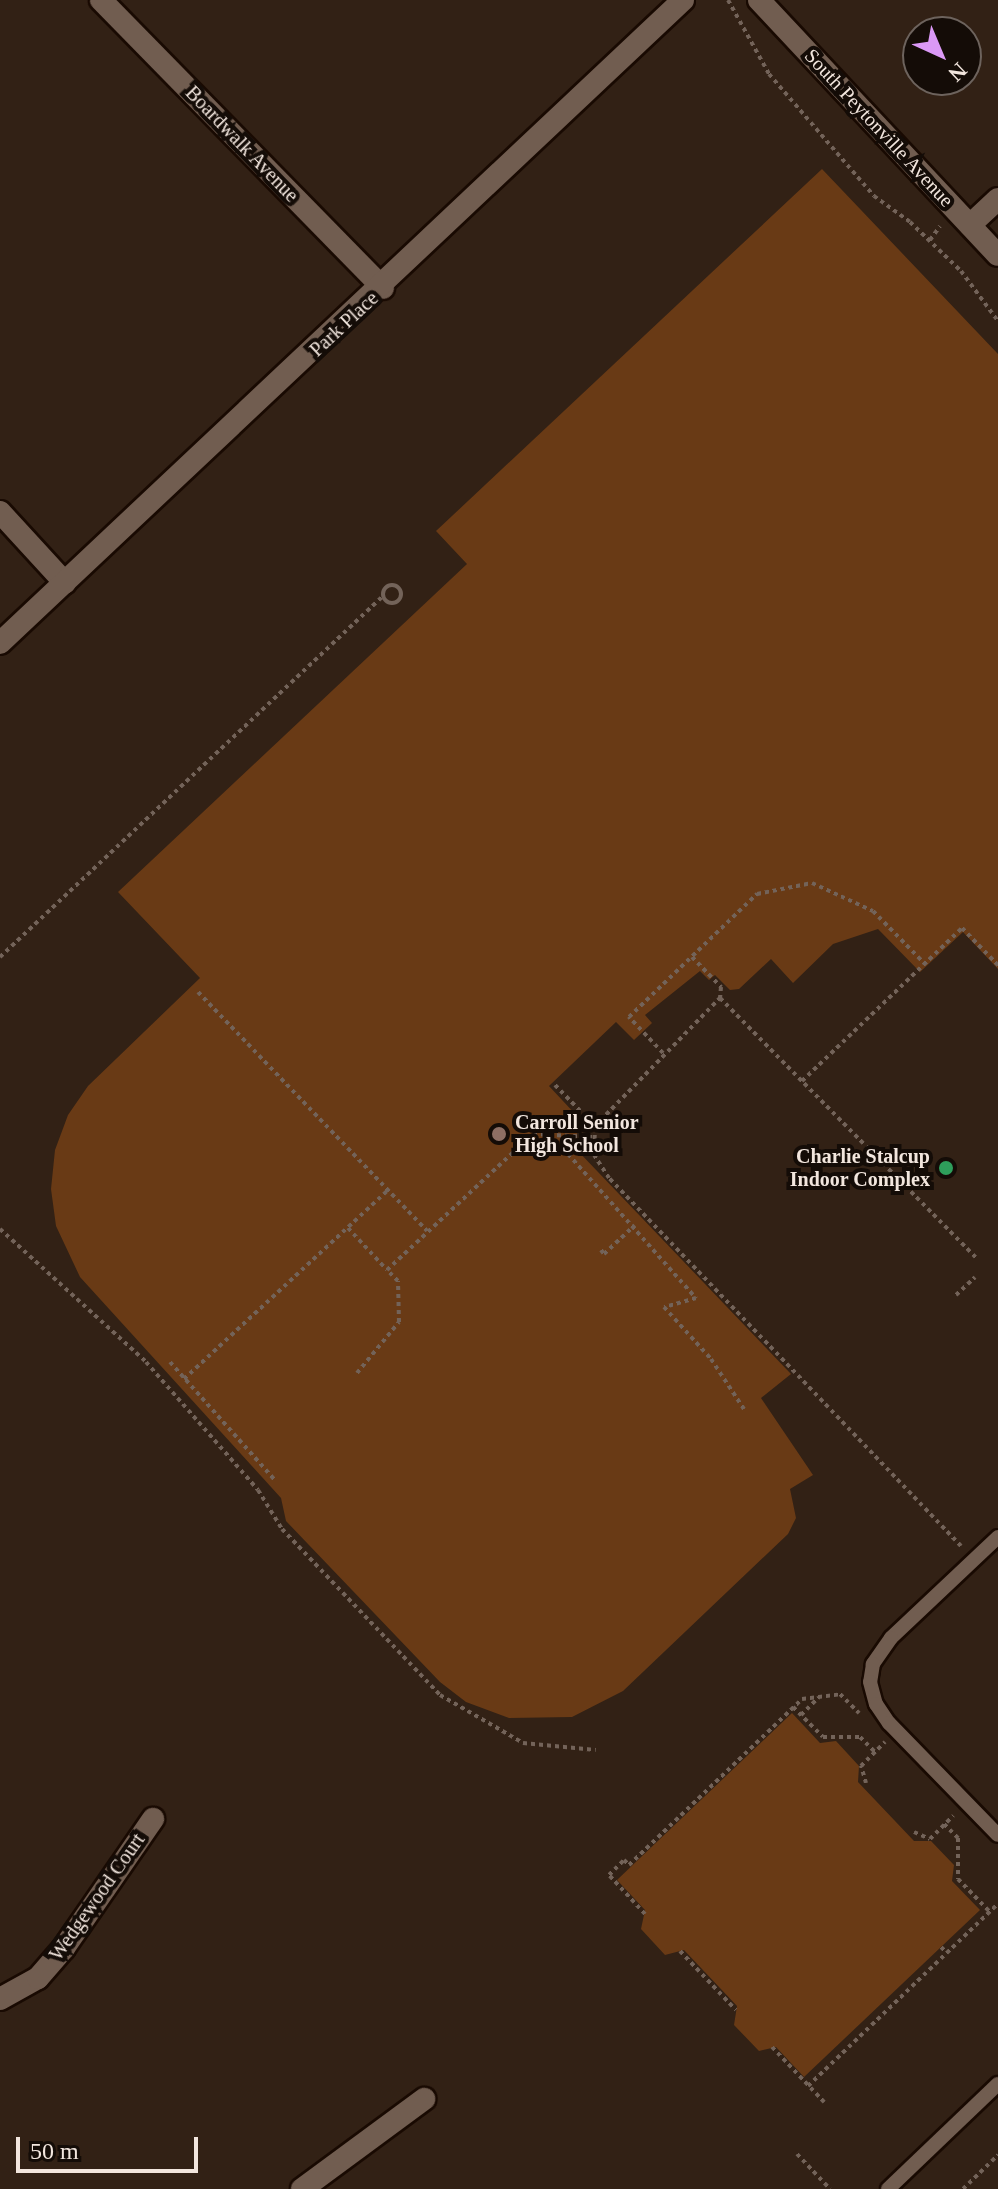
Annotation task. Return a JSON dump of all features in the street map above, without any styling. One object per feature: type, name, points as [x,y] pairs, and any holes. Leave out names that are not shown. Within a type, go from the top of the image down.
[{"type":"street","name":"Boardwalk Avenue","points":[[101,0],[383,288]]},
{"type":"street","name":"Park Place","points":[[0,643],[383,288],[683,0]]},
{"type":"street","name":"South Peytonville Avenue","points":[[759,0],[998,255]]},
{"type":"street","points":[[970,225],[998,199]]},
{"type":"street","points":[[0,512],[65,583]]},
{"type":"street","name":"Wedgewood Court","points":[[0,1999],[38,1978],[64,1948],[153,1819]]},
{"type":"street","points":[[302,2189],[424,2099]]},
{"type":"lane","points":[[998,1537],[891,1638],[873,1664],[870,1682],[876,1704],[889,1723],[998,1835]]},
{"type":"lane","points":[[888,2189],[998,2084]]},
{"type":"path","points":[[728,0],[769,74],[874,196],[910,222],[961,271],[998,321]]},
{"type":"path","points":[[0,957],[383,596],[389,585],[400,591],[394,602],[383,596]]},
{"type":"path","points":[[663,1053],[629,1017],[757,894],[812,883],[873,911],[925,964]]},
{"type":"path","points":[[802,1081],[962,928],[998,965]]},
{"type":"path","points":[[692,957],[721,987],[720,998],[595,1126],[592,1137],[594,1155],[609,1178],[961,1546]]},
{"type":"path","points":[[198,992],[427,1231]]},
{"type":"path","points":[[720,998],[977,1259]]},
{"type":"path","points":[[555,1085],[595,1126]]},
{"type":"path","points":[[387,1270],[533,1134],[592,1137]]},
{"type":"path","points":[[569,1135],[568,1154],[635,1225],[696,1298],[664,1307],[711,1359],[744,1409]]},
{"type":"path","points":[[184,1379],[307,1260],[388,1190]]},
{"type":"path","points":[[601,1250],[604,1254],[635,1225]]},
{"type":"path","points":[[347,1228],[398,1281],[399,1322],[357,1373]]},
{"type":"path","points":[[0,1229],[146,1362],[258,1490],[282,1529],[440,1695],[523,1743],[596,1750]]},
{"type":"path","points":[[956,1295],[975,1277]]},
{"type":"path","points":[[170,1362],[274,1479]]},
{"type":"path","points":[[645,1914],[609,1875],[624,1860],[629,1865],[802,1699],[840,1694],[868,1723]]},
{"type":"path","points":[[801,1715],[819,1697]]},
{"type":"path","points":[[793,1707],[823,1737],[860,1737],[875,1752]]},
{"type":"path","points":[[877,1732],[896,1752]]},
{"type":"path","points":[[866,1783],[861,1766],[886,1741]]},
{"type":"path","points":[[945,1804],[966,1826]]},
{"type":"path","points":[[914,1832],[930,1839],[955,1815]]},
{"type":"path","points":[[944,1824],[958,1838],[958,1879],[990,1912]]},
{"type":"path","points":[[808,2086],[998,1904]]},
{"type":"path","points":[[941,1947],[947,1953]]},
{"type":"path","points":[[680,1951],[736,2010]]},
{"type":"path","points":[[846,2037],[852,2043]]},
{"type":"path","points":[[772,2047],[824,2102]]},
{"type":"path","points":[[797,2154],[830,2189]]},
{"type":"path","points":[[963,2189],[998,2155]]},
{"type":"shaded area","points":[[822,169],[998,354],[998,969],[963,932],[920,972],[878,929],[833,944],[793,983],[771,959],[739,989],[730,990],[715,975],[709,980],[700,971],[645,1015],[652,1023],[634,1040],[616,1022],[549,1086],[577,1116],[577,1150],[791,1374],[761,1398],[813,1475],[790,1489],[796,1518],[788,1534],[623,1691],[572,1717],[509,1718],[466,1702],[440,1682],[286,1521],[281,1498],[80,1277],[56,1226],[51,1189],[55,1150],[68,1115],[88,1086],[200,978],[118,892],[467,564],[436,531]]},
{"type":"shaded area","points":[[792,1713],[820,1743],[836,1741],[859,1766],[858,1782],[914,1841],[931,1841],[954,1865],[952,1881],[980,1910],[804,2077],[776,2047],[759,2051],[734,2025],[737,2006],[684,1950],[665,1955],[641,1929],[645,1910],[617,1880]]},
{"type":"place","name":"Carroll Senior High School","points":[[499,1134]]},
{"type":"place","name":"Charlie Stalcup Indoor Complex","points":[[946,1168]]}]
